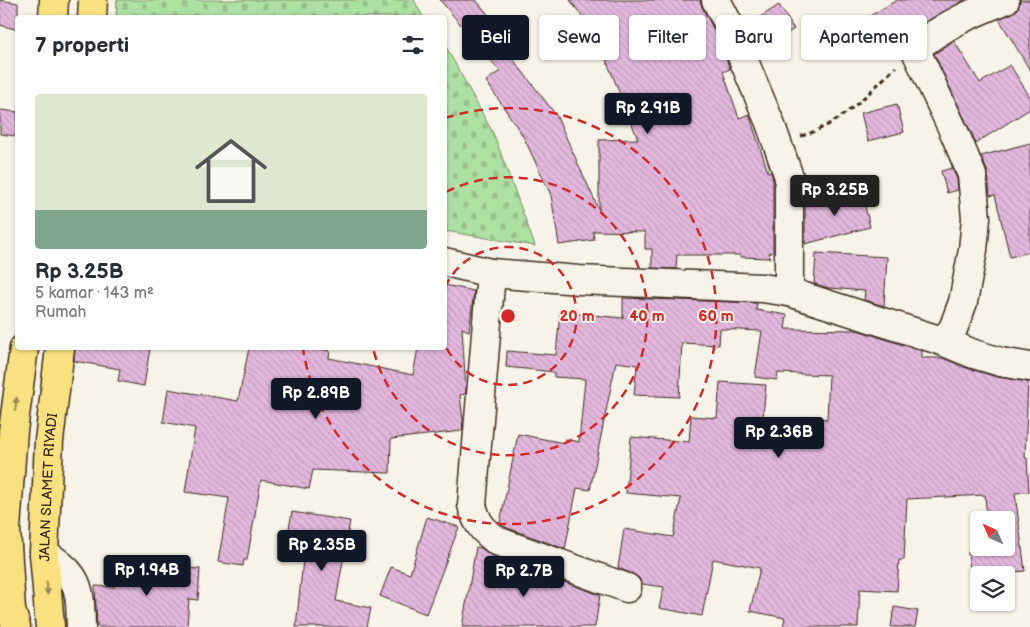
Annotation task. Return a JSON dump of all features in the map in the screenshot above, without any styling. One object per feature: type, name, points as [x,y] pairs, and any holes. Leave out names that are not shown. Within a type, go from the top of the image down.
[{"type":"main road","points":[[53,15],[54,0]]},
{"type":"main road","points":[[92,15],[93,0]]},
{"type":"main road","points":[[16,627],[11,610],[6,529],[13,431],[24,350]]},
{"type":"main road","name":"JALAN SLAMET RIYADI","points":[[50,627],[44,553],[50,441],[60,350]]},
{"type":"street","points":[[716,0],[728,23],[789,177],[789,292]]},
{"type":"street","points":[[927,39],[961,18],[1005,0]]},
{"type":"street","points":[[920,60],[972,175],[976,218],[973,250],[963,302],[953,329],[942,341]]},
{"type":"street","points":[[447,262],[491,273],[579,280],[762,288],[789,292],[942,341],[974,354],[1001,362],[1030,367]]},
{"type":"street","points":[[491,273],[472,504],[476,520],[484,531],[497,541],[627,588]]},
{"type":"street","points":[[44,553],[60,563],[71,574],[77,584],[81,627]]},
{"type":"path","points":[[776,142],[817,131],[846,114],[903,60]]},
{"type":"green space","points":[[117,0],[414,0],[422,15],[116,15]]},
{"type":"green space","points":[[447,49],[494,135],[535,246],[447,231]]},
{"type":"building","points":[[0,0],[18,3],[18,15],[15,15],[15,29],[0,25]]},
{"type":"building","points":[[440,0],[476,0],[489,15],[462,15],[462,26]]},
{"type":"building","points":[[570,0],[700,0],[716,35],[716,60],[726,60],[730,69],[723,72],[739,118],[749,114],[768,172],[771,172],[773,180],[773,252],[769,253],[770,258],[740,257],[740,255],[677,255],[676,269],[652,268],[652,249],[645,249],[645,232],[593,231],[594,240],[559,245],[551,195],[523,136],[486,81],[500,71],[491,60],[514,60],[556,115],[599,210],[599,140],[638,139],[606,60],[619,60],[619,15],[581,15]]},
{"type":"building","points":[[897,0],[965,0],[927,21],[927,15],[872,15]]},
{"type":"building","points":[[1020,0],[1030,0],[1030,70],[999,19],[1017,10]]},
{"type":"building","points":[[779,5],[785,15],[763,15]]},
{"type":"building","points":[[954,41],[980,83],[1010,65],[1030,97],[1030,109],[976,143],[934,54]]},
{"type":"building","points":[[897,104],[904,132],[868,141],[861,113]]},
{"type":"building","points":[[0,110],[15,112],[15,136],[0,134]]},
{"type":"building","points":[[1030,143],[1030,252],[1010,257],[995,195],[990,196],[988,173],[981,156]]},
{"type":"building","points":[[952,168],[957,179],[958,190],[947,193],[941,171]]},
{"type":"building","points":[[861,190],[870,227],[805,244],[805,205]]},
{"type":"building","points":[[816,253],[887,257],[884,306],[864,300],[865,291],[829,288],[814,284]]},
{"type":"building","points":[[447,285],[474,291],[469,331],[462,328],[466,391],[465,394],[460,395],[463,420],[462,431],[391,439],[390,473],[313,470],[309,489],[261,480],[247,560],[244,560],[243,566],[218,562],[229,498],[185,492],[195,428],[163,422],[168,389],[238,401],[249,350],[325,350],[330,351],[329,358],[413,375],[418,350],[447,350]]},
{"type":"building","points":[[623,298],[757,303],[756,310],[787,315],[785,329],[857,330],[922,351],[922,358],[943,358],[963,367],[997,377],[1028,382],[1025,458],[1027,458],[1029,492],[1015,493],[1025,571],[1015,572],[1015,566],[970,566],[970,569],[968,552],[970,552],[970,556],[1015,556],[1015,511],[986,511],[985,495],[907,499],[904,560],[899,560],[897,591],[860,589],[858,627],[783,627],[785,618],[750,611],[760,568],[713,559],[702,616],[659,608],[664,587],[642,584],[639,578],[633,574],[618,568],[624,529],[673,537],[681,498],[626,493],[631,437],[689,442],[691,416],[717,418],[720,382],[766,385],[760,447],[804,446],[806,417],[827,419],[829,375],[778,373],[777,380],[755,377],[762,331],[720,329],[719,345],[682,343],[679,397],[634,395],[637,365],[616,362],[590,490],[577,488],[565,549],[505,527],[500,523],[518,434],[564,443],[565,439],[579,442],[585,379],[554,377],[554,372],[506,367],[507,351],[556,355],[560,312],[623,318]]},
{"type":"building","points":[[75,350],[150,350],[144,386],[118,381],[120,369],[74,361]]},
{"type":"building","points":[[292,512],[350,521],[336,601],[371,608],[367,627],[296,627],[303,560],[284,556]]},
{"type":"building","points":[[427,517],[459,527],[426,614],[380,596],[391,567],[410,574]]},
{"type":"building","points":[[476,547],[481,548],[492,556],[600,595],[595,627],[462,627]]},
{"type":"building","points":[[116,563],[200,569],[198,600],[189,599],[187,627],[97,627],[95,586],[114,587]]},
{"type":"building","points":[[894,607],[918,611],[915,627],[891,627]]}]
